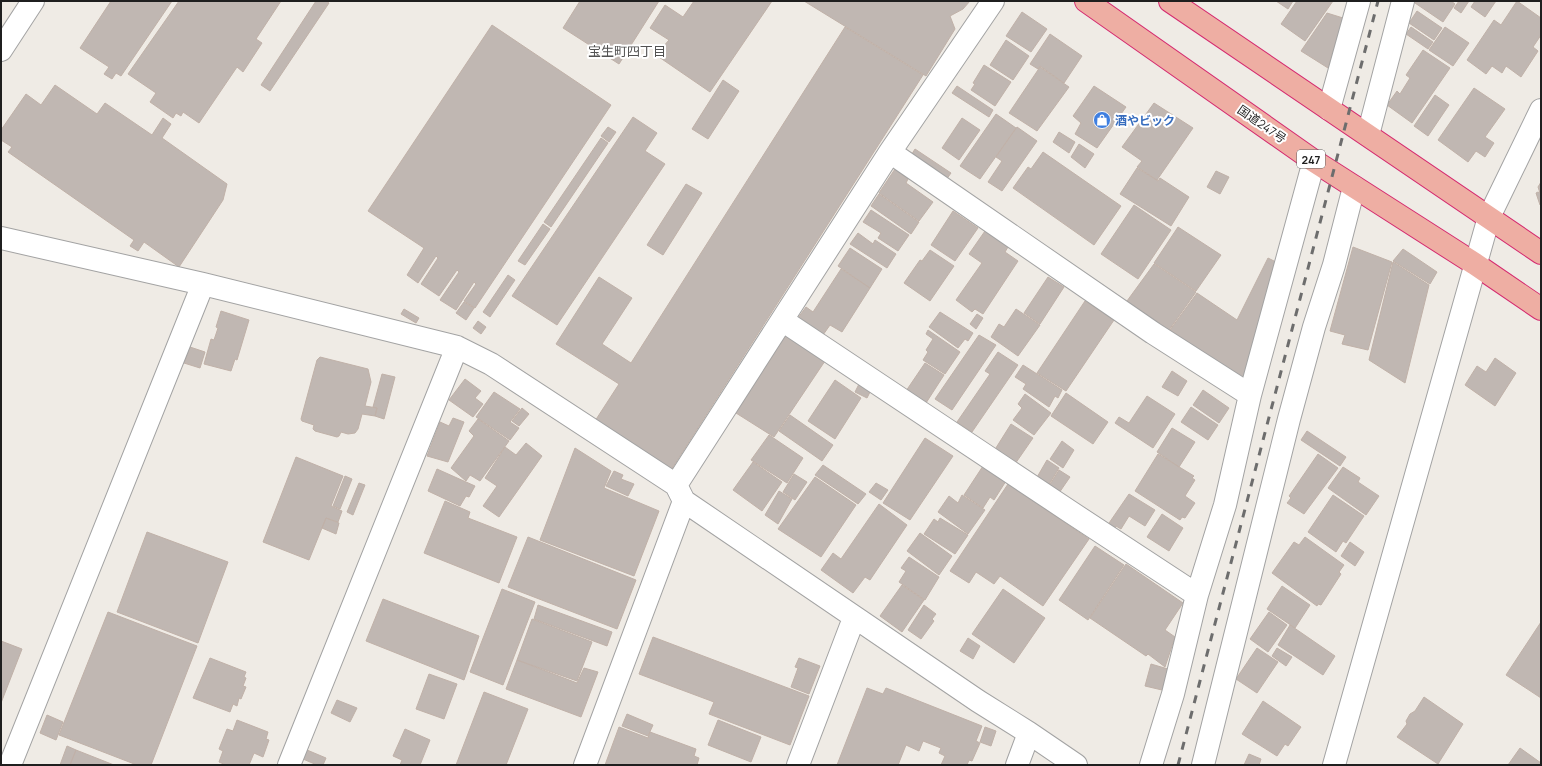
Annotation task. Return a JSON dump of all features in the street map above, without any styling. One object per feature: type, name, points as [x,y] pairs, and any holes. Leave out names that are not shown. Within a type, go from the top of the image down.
[{"type":"highway","name":"国道247号","points":[[1086,1],[1314,161],[1475,264],[1541,309]]},
{"type":"highway","points":[[1170,1],[1541,253]]},
{"type":"street","points":[[1,50],[33,1]]},
{"type":"street","points":[[585,765],[680,493],[782,320],[890,152],[993,1]]},
{"type":"street","points":[[1329,109],[1359,1]]},
{"type":"street","points":[[1368,135],[1403,1]]},
{"type":"street","points":[[1334,765],[1489,217],[1541,110]]},
{"type":"street","points":[[890,152],[1153,333],[1250,395]]},
{"type":"street","points":[[1151,765],[1173,694],[1197,594],[1225,505],[1250,395],[1314,161]]},
{"type":"street","points":[[1202,765],[1289,419],[1314,327],[1334,265],[1354,187]]},
{"type":"street","points":[[1,238],[204,284],[457,347],[491,364],[680,493],[854,618],[978,702],[1030,733],[1076,765]]},
{"type":"street","points":[[10,765],[204,284]]},
{"type":"street","points":[[782,320],[1069,511],[1197,594]]},
{"type":"street","points":[[290,765],[457,347]]},
{"type":"street","points":[[798,765],[854,618]]},
{"type":"street","points":[[1017,765],[1030,733]]},
{"type":"building","points":[[111,1],[172,1],[121,76],[116,73],[112,79],[104,74],[109,67],[80,48]]},
{"type":"building","points":[[179,1],[281,1],[256,39],[262,43],[243,72],[237,67],[199,123],[183,112],[181,116],[176,113],[173,118],[150,102],[156,93],[128,74]]},
{"type":"building","points":[[316,1],[326,1],[329,3],[270,91],[261,85]]},
{"type":"building","points":[[580,1],[659,1],[619,64],[563,28]]},
{"type":"building","points":[[694,1],[772,1],[710,92],[656,55],[669,40],[650,28],[665,5],[683,17]]},
{"type":"building","points":[[804,1],[970,1],[963,9],[950,16],[955,29],[926,76]]},
{"type":"building","points":[[1276,1],[1293,1],[1288,9]]},
{"type":"building","points":[[1297,1],[1333,1],[1305,41],[1281,24]]},
{"type":"building","points":[[1416,1],[1451,1],[1455,4],[1443,22],[1415,3]]},
{"type":"building","points":[[1459,1],[1469,1],[1461,13],[1454,8]]},
{"type":"building","points":[[1475,1],[1496,1],[1485,17],[1471,7]]},
{"type":"building","points":[[1517,1],[1541,18],[1541,35],[1533,47],[1538,51],[1521,77],[1506,66],[1502,73],[1492,66],[1486,74],[1467,60],[1494,20],[1501,25]]},
{"type":"building","points":[[1417,11],[1442,28],[1434,40],[1409,23]]},
{"type":"building","points":[[1022,12],[1047,29],[1031,52],[1006,36]]},
{"type":"building","points":[[1327,13],[1343,18],[1328,68],[1301,51]]},
{"type":"building","points":[[492,25],[611,105],[475,308],[464,301],[476,284],[474,282],[456,310],[440,300],[459,272],[457,270],[439,296],[421,284],[438,258],[436,256],[418,283],[407,275],[424,248],[368,211]]},
{"type":"building","points":[[845,27],[923,75],[671,470],[595,421],[619,384],[556,344],[599,277],[632,298],[602,344],[631,363]]},
{"type":"building","points":[[1411,27],[1433,42],[1428,49],[1406,34]]},
{"type":"building","points":[[1445,27],[1469,43],[1453,66],[1429,50]]},
{"type":"building","points":[[1050,34],[1082,56],[1064,83],[1040,66],[1038,69],[1030,64]]},
{"type":"building","points":[[1006,40],[1029,56],[1013,80],[990,65]]},
{"type":"building","points":[[1423,50],[1450,68],[1412,123],[1387,105],[1397,91],[1400,94],[1410,78],[1406,75]]},
{"type":"building","points":[[984,65],[1011,82],[995,106],[971,90],[975,84],[973,83]]},
{"type":"building","points":[[1040,67],[1069,87],[1037,131],[1009,113]]},
{"type":"building","points":[[723,80],[739,91],[708,139],[692,129]]},
{"type":"building","points":[[55,85],[97,114],[105,103],[152,135],[163,118],[171,124],[162,138],[227,184],[223,200],[179,267],[144,242],[138,251],[130,246],[134,240],[8,152],[12,147],[1,140],[1,130],[26,94],[41,105]]},
{"type":"building","points":[[957,86],[993,110],[989,117],[952,93]]},
{"type":"building","points":[[1094,86],[1126,107],[1097,148],[1075,134],[1081,123],[1073,116]]},
{"type":"building","points":[[1474,88],[1505,109],[1485,137],[1494,143],[1485,157],[1476,151],[1468,162],[1438,140]]},
{"type":"building","points":[[1435,95],[1449,105],[1428,136],[1414,126]]},
{"type":"building","points":[[1154,103],[1193,128],[1157,180],[1137,167],[1142,161],[1122,147]]},
{"type":"building","points":[[996,114],[1016,128],[980,179],[960,166]]},
{"type":"building","points":[[633,117],[657,133],[645,151],[665,164],[557,325],[512,296]]},
{"type":"building","points":[[962,118],[980,130],[959,160],[942,148]]},
{"type":"building","points":[[608,127],[616,132],[609,142],[601,136]]},
{"type":"building","points":[[1017,127],[1037,141],[1002,191],[988,182],[1002,161],[996,157]]},
{"type":"building","points":[[1059,132],[1075,142],[1069,153],[1053,142]]},
{"type":"building","points":[[601,138],[608,143],[551,227],[544,222]]},
{"type":"building","points":[[1079,144],[1094,154],[1085,168],[1071,157]]},
{"type":"building","points":[[915,149],[951,173],[946,180],[910,157]]},
{"type":"building","points":[[1043,152],[1121,206],[1094,245],[1013,188],[1028,167],[1031,169]]},
{"type":"building","points":[[1137,168],[1158,181],[1160,178],[1189,197],[1171,226],[1120,194]]},
{"type":"building","points":[[895,169],[908,179],[906,183],[933,202],[919,221],[879,193]]},
{"type":"building","points":[[1216,171],[1229,177],[1220,194],[1207,187]]},
{"type":"building","points":[[1541,182],[1541,206],[1536,193],[1540,193],[1538,187]]},
{"type":"building","points":[[686,184],[702,193],[663,255],[647,245]]},
{"type":"building","points":[[879,194],[919,222],[911,234],[871,206]]},
{"type":"building","points":[[1134,205],[1171,230],[1138,279],[1101,254]]},
{"type":"building","points":[[871,210],[909,235],[898,251],[878,238],[881,233],[863,222]]},
{"type":"building","points":[[953,211],[978,228],[955,261],[931,245]]},
{"type":"building","points":[[543,224],[550,229],[525,265],[518,261]]},
{"type":"building","points":[[1178,227],[1221,255],[1196,291],[1154,263]]},
{"type":"building","points":[[985,231],[1008,247],[1005,252],[1018,261],[983,314],[975,309],[972,312],[956,300],[982,263],[969,254]]},
{"type":"building","points":[[858,233],[873,244],[875,240],[896,254],[887,268],[850,244]]},
{"type":"building","points":[[1353,247],[1392,262],[1368,350],[1342,344],[1345,335],[1330,331]]},
{"type":"building","points":[[850,248],[882,269],[870,288],[838,266]]},
{"type":"building","points":[[1403,249],[1437,272],[1430,284],[1393,261]]},
{"type":"building","points":[[930,250],[954,266],[930,301],[904,283],[920,260],[922,261]]},
{"type":"building","points":[[1268,258],[1276,262],[1245,380],[1170,330],[1197,293],[1237,320]]},
{"type":"building","points":[[1393,262],[1429,285],[1405,383],[1369,360]]},
{"type":"building","points":[[1154,264],[1196,292],[1169,330],[1127,301]]},
{"type":"building","points":[[841,269],[870,288],[842,332],[830,325],[823,335],[798,318],[806,307],[813,312]]},
{"type":"building","points":[[508,275],[515,280],[490,317],[483,312]]},
{"type":"building","points":[[1048,277],[1064,287],[1040,324],[1024,313]]},
{"type":"building","points":[[1085,301],[1114,320],[1066,391],[1037,373]]},
{"type":"building","points":[[464,302],[474,308],[466,320],[456,313]]},
{"type":"building","points":[[404,309],[419,318],[416,323],[401,314]]},
{"type":"building","points":[[1016,309],[1040,325],[1018,356],[991,337],[999,324],[1004,327]]},
{"type":"building","points":[[221,311],[249,320],[237,360],[235,359],[231,371],[204,364],[211,339],[214,340],[218,328],[216,327]]},
{"type":"building","points":[[940,312],[973,333],[968,341],[965,339],[958,348],[929,327]]},
{"type":"building","points":[[977,314],[983,318],[976,329],[970,324]]},
{"type":"building","points":[[478,321],[486,327],[481,334],[473,328]]},
{"type":"building","points":[[928,330],[960,352],[945,374],[923,360],[928,352],[926,350],[933,339],[926,334]]},
{"type":"building","points":[[788,332],[827,358],[774,437],[736,413]]},
{"type":"building","points":[[979,335],[996,345],[952,410],[935,399]]},
{"type":"building","points":[[190,347],[205,352],[200,368],[184,363]]},
{"type":"building","points":[[998,352],[1018,365],[972,432],[957,422],[990,374],[985,371]]},
{"type":"building","points":[[320,357],[368,369],[371,382],[365,406],[377,408],[375,416],[362,414],[358,429],[355,433],[348,434],[341,432],[337,437],[315,431],[313,429],[314,425],[302,421],[301,419],[317,360]]},
{"type":"building","points":[[1495,358],[1516,373],[1495,406],[1465,385],[1477,366],[1486,372]]},
{"type":"building","points":[[925,363],[944,375],[926,403],[906,391]]},
{"type":"building","points":[[1023,365],[1062,390],[1058,398],[1055,396],[1049,407],[1023,389],[1026,384],[1015,377]]},
{"type":"building","points":[[1172,371],[1187,381],[1178,396],[1162,387]]},
{"type":"building","points":[[382,374],[395,377],[384,419],[375,416],[377,408],[373,407]]},
{"type":"building","points":[[465,379],[481,391],[475,398],[483,404],[473,417],[449,400]]},
{"type":"building","points":[[835,380],[861,398],[835,439],[808,421]]},
{"type":"building","points":[[859,384],[871,390],[867,398],[855,392]]},
{"type":"building","points":[[1203,390],[1229,408],[1219,423],[1193,405]]},
{"type":"building","points":[[494,392],[520,409],[510,422],[519,428],[510,440],[476,417]]},
{"type":"building","points":[[1066,393],[1108,422],[1093,444],[1051,416]]},
{"type":"building","points":[[1025,394],[1051,413],[1034,435],[1013,420],[1022,408],[1018,404]]},
{"type":"building","points":[[1147,396],[1175,414],[1153,448],[1115,423],[1119,417],[1129,423]]},
{"type":"building","points":[[1191,407],[1218,425],[1208,440],[1181,422]]},
{"type":"building","points":[[522,408],[529,414],[519,426],[512,421]]},
{"type":"building","points":[[790,415],[833,445],[822,461],[779,431]]},
{"type":"building","points":[[453,418],[464,422],[448,462],[427,456],[440,422],[449,426]]},
{"type":"building","points":[[478,419],[509,441],[480,481],[470,475],[466,481],[451,468],[474,436],[469,431]]},
{"type":"building","points":[[1011,424],[1033,438],[1015,464],[994,451]]},
{"type":"building","points":[[1172,428],[1195,442],[1179,467],[1157,452]]},
{"type":"building","points":[[1307,431],[1346,457],[1340,466],[1301,440]]},
{"type":"building","points":[[769,435],[803,458],[787,483],[751,460]]},
{"type":"building","points":[[925,438],[953,456],[910,520],[883,503]]},
{"type":"building","points":[[1062,441],[1074,450],[1063,468],[1050,459]]},
{"type":"building","points":[[526,443],[542,456],[499,517],[483,506],[497,486],[485,478],[505,447],[516,455]]},
{"type":"building","points":[[575,448],[611,471],[604,488],[659,511],[634,576],[540,540]]},
{"type":"building","points":[[1158,454],[1194,476],[1192,478],[1195,480],[1185,496],[1195,503],[1185,518],[1182,517],[1180,520],[1135,491]]},
{"type":"building","points":[[1318,454],[1338,468],[1304,514],[1287,503],[1291,498],[1289,496]]},
{"type":"building","points":[[296,457],[343,476],[331,506],[342,511],[338,522],[326,518],[309,560],[263,542]]},
{"type":"building","points":[[1047,460],[1059,468],[1048,486],[1036,479]]},
{"type":"building","points":[[753,462],[782,482],[762,511],[733,490]]},
{"type":"building","points":[[823,465],[866,494],[858,504],[815,475]]},
{"type":"building","points":[[983,466],[1006,481],[994,500],[990,497],[983,508],[964,495]]},
{"type":"building","points":[[1343,467],[1360,478],[1358,482],[1379,496],[1366,515],[1328,488]]},
{"type":"building","points":[[437,469],[475,486],[469,497],[466,496],[460,506],[428,491]]},
{"type":"building","points":[[1059,470],[1070,477],[1059,493],[1049,486]]},
{"type":"building","points":[[614,471],[623,475],[621,479],[634,484],[628,496],[606,486]]},
{"type":"building","points":[[794,474],[807,482],[795,500],[783,492]]},
{"type":"building","points":[[345,476],[352,479],[340,509],[333,506]]},
{"type":"building","points":[[815,477],[856,505],[821,557],[778,529]]},
{"type":"building","points":[[359,483],[365,485],[353,515],[347,512]]},
{"type":"building","points":[[876,483],[888,490],[881,500],[869,492]]},
{"type":"building","points":[[1008,484],[1089,539],[1043,606],[1000,576],[994,584],[976,572],[969,583],[950,571]]},
{"type":"building","points":[[779,491],[792,499],[778,524],[765,515]]},
{"type":"building","points":[[1129,494],[1155,510],[1145,526],[1129,516],[1121,529],[1116,526],[1114,530],[1107,526]]},
{"type":"building","points":[[962,495],[985,510],[968,534],[938,512],[949,496],[958,503]]},
{"type":"building","points":[[1333,495],[1364,516],[1346,543],[1343,541],[1336,552],[1308,532]]},
{"type":"building","points":[[445,501],[470,512],[468,518],[517,537],[499,583],[424,553]]},
{"type":"building","points":[[879,504],[907,525],[870,580],[865,577],[853,593],[821,570],[833,553],[841,559]]},
{"type":"building","points":[[1162,514],[1183,528],[1169,551],[1147,537]]},
{"type":"building","points":[[326,518],[339,523],[336,534],[322,528]]},
{"type":"building","points":[[940,518],[968,535],[955,554],[924,534],[934,519],[938,522]]},
{"type":"building","points":[[147,532],[228,562],[198,643],[117,612]]},
{"type":"building","points":[[920,533],[952,556],[939,575],[907,551]]},
{"type":"building","points":[[528,537],[636,580],[617,629],[508,587]]},
{"type":"building","points":[[1305,537],[1344,565],[1339,572],[1341,574],[1321,605],[1318,604],[1317,606],[1272,573],[1294,542],[1299,545]]},
{"type":"building","points":[[1350,542],[1364,552],[1355,566],[1341,556]]},
{"type":"building","points":[[1095,546],[1124,565],[1088,620],[1059,600]]},
{"type":"building","points":[[909,557],[939,577],[925,600],[899,582],[906,571],[901,568]]},
{"type":"building","points":[[1126,564],[1183,603],[1165,630],[1175,637],[1165,667],[1148,654],[1146,656],[1090,618]]},
{"type":"building","points":[[902,585],[924,600],[902,632],[880,616]]},
{"type":"building","points":[[1282,586],[1310,605],[1295,628],[1267,609]]},
{"type":"building","points":[[502,589],[535,602],[503,685],[470,672]]},
{"type":"building","points":[[1003,589],[1045,618],[1014,663],[972,634]]},
{"type":"building","points":[[383,599],[479,636],[464,680],[366,641]]},
{"type":"building","points":[[538,605],[612,632],[607,646],[534,619]]},
{"type":"building","points":[[924,605],[936,614],[932,619],[934,621],[921,639],[908,630]]},
{"type":"building","points":[[108,612],[197,646],[151,765],[137,765],[59,735]]},
{"type":"building","points":[[1269,612],[1287,625],[1268,652],[1250,639]]},
{"type":"building","points":[[532,619],[592,642],[577,681],[517,660]]},
{"type":"building","points":[[1541,622],[1541,698],[1506,675]]},
{"type":"building","points":[[1290,625],[1335,656],[1323,675],[1278,645]]},
{"type":"building","points":[[653,637],[809,696],[790,745],[709,714],[714,702],[639,674]]},
{"type":"building","points":[[968,638],[980,646],[973,659],[960,651]]},
{"type":"building","points":[[1,641],[22,649],[1,703]]},
{"type":"building","points":[[1257,648],[1278,662],[1257,693],[1236,679]]},
{"type":"building","points":[[1277,648],[1292,657],[1286,666],[1272,656]]},
{"type":"building","points":[[210,658],[246,672],[244,677],[246,678],[243,686],[246,687],[241,699],[239,698],[237,706],[233,704],[230,712],[193,698]]},
{"type":"building","points":[[799,658],[820,666],[809,694],[791,687],[798,668],[795,667]]},
{"type":"building","points":[[517,660],[577,683],[584,668],[598,672],[581,717],[506,689]]},
{"type":"building","points":[[1151,664],[1168,669],[1162,690],[1145,686]]},
{"type":"building","points":[[429,674],[457,684],[444,719],[416,709]]},
{"type":"building","points":[[867,688],[883,694],[886,688],[982,726],[976,741],[980,743],[972,761],[969,760],[967,765],[941,765],[945,756],[939,753],[941,748],[923,741],[919,751],[906,745],[898,765],[837,765]]},
{"type":"building","points":[[484,692],[528,709],[506,765],[456,765]]},
{"type":"building","points":[[1424,697],[1463,724],[1438,764],[1397,737],[1407,724],[1406,721],[1410,714],[1415,711]]},
{"type":"building","points":[[337,700],[357,708],[350,722],[331,713]]},
{"type":"building","points":[[1263,701],[1301,727],[1288,746],[1285,744],[1277,756],[1242,734]]},
{"type":"building","points":[[627,714],[653,725],[648,736],[622,726]]},
{"type":"building","points":[[47,715],[63,722],[56,740],[40,733]]},
{"type":"building","points":[[237,720],[268,732],[266,739],[269,740],[263,757],[254,753],[249,765],[226,765],[219,762],[223,751],[219,749],[227,729],[233,731]]},
{"type":"building","points":[[718,720],[761,737],[751,762],[708,745]]},
{"type":"building","points":[[619,727],[648,738],[650,732],[696,749],[694,756],[699,758],[697,765],[605,765]]},
{"type":"building","points":[[985,727],[996,731],[991,746],[980,742]]},
{"type":"building","points":[[405,729],[430,740],[420,765],[400,765],[402,760],[393,756]]},
{"type":"building","points":[[67,746],[76,750],[70,765],[60,765]]},
{"type":"building","points":[[1520,748],[1541,763],[1541,765],[1508,765]]},
{"type":"building","points":[[76,750],[114,765],[70,765]]},
{"type":"building","points":[[307,750],[326,758],[323,765],[317,765],[303,759]]},
{"type":"building","points":[[1249,754],[1261,759],[1259,765],[1244,765]]},
{"type":"railway","points":[[1178,765],[1378,1]]},
{"type":"place","name":"酒やビック","points":[[1102,120]]},
{"type":"district","name":"宝生町四丁目","points":[[627,51]]}]
